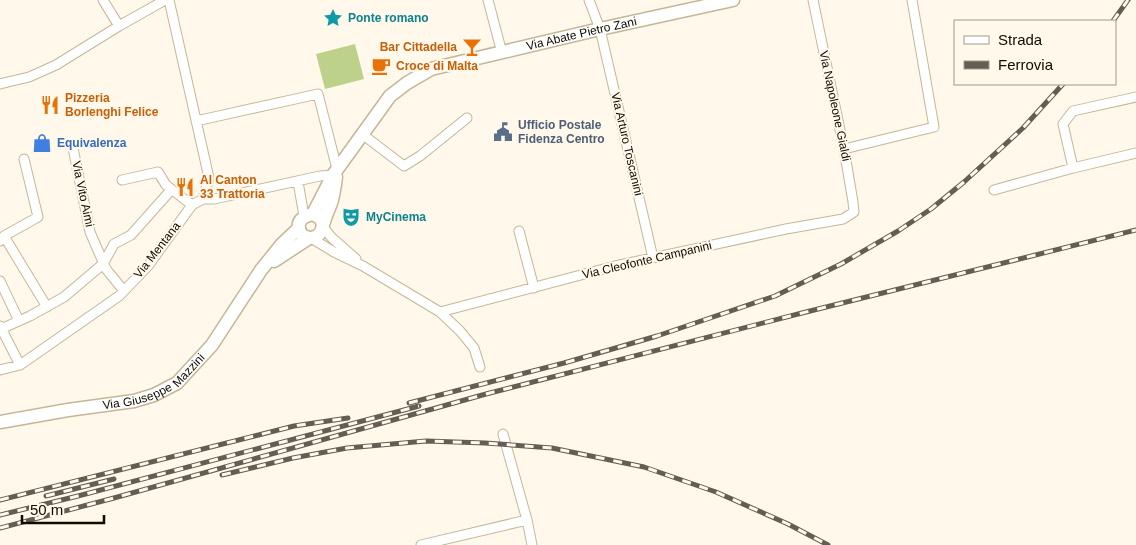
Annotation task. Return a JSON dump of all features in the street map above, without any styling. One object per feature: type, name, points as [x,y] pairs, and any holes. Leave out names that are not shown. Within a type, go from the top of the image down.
[{"type":"street","points":[[103,0],[118,26]]},
{"type":"street","points":[[0,84],[29,77],[56,65],[118,26],[167,0],[209,178],[203,199]]},
{"type":"street","points":[[488,0],[502,52]]},
{"type":"street","name":"Via Arturo Toscanini","points":[[589,0],[600,29],[653,258]]},
{"type":"street","name":"Via Abate Pietro Zani","points":[[362,134],[390,96],[407,83],[431,69],[733,0]]},
{"type":"street","name":"Via Napoleone Gialdi","points":[[813,0],[844,149],[854,212]]},
{"type":"street","points":[[844,149],[934,127],[912,0]]},
{"type":"street","points":[[196,121],[318,94],[335,172],[332,201],[322,231],[318,236],[310,238],[262,270]]},
{"type":"street","points":[[1073,168],[1062,124],[1073,111],[1136,97]]},
{"type":"street","points":[[467,118],[420,156],[404,166],[362,134],[335,172],[309,215],[300,220],[299,228],[302,234],[363,266],[440,312],[460,330],[474,348],[480,367]]},
{"type":"street","name":"Via Vito Aimi","points":[[74,148],[90,232],[103,264],[124,291]]},
{"type":"street","points":[[994,190],[1136,153]]},
{"type":"street","points":[[24,159],[38,217],[2,238],[47,307]]},
{"type":"street","points":[[122,180],[158,172],[171,190],[192,205]]},
{"type":"street","name":"Via Mentana","points":[[0,370],[20,364],[119,296],[148,266],[192,205],[203,199],[214,199],[298,182],[335,172]]},
{"type":"street","points":[[298,182],[309,215]]},
{"type":"street","points":[[20,364],[1,328],[19,321],[64,297],[103,264],[114,244],[131,235],[171,190]]},
{"type":"street","name":"Via Cleofonte Campanini","points":[[440,312],[653,258],[786,229],[843,219],[854,212]]},
{"type":"street","points":[[309,215],[320,218],[332,238],[363,266]]},
{"type":"street","name":"Via Giuseppe Mazzini","points":[[0,422],[134,401],[154,395],[177,383],[212,345],[262,270],[282,244],[299,228]]},
{"type":"street","points":[[519,231],[534,288]]},
{"type":"street","points":[[0,281],[19,321]]},
{"type":"street","points":[[503,434],[532,545]]},
{"type":"street","points":[[422,545],[527,520]]},
{"type":"green space","points":[[355,44],[364,79],[325,89],[316,54]]},
{"type":"railway","points":[[1114,20],[1128,0]]},
{"type":"railway","points":[[409,403],[564,363],[657,336],[775,296],[841,264],[898,231],[931,209],[964,182],[1023,128],[1062,85]]},
{"type":"railway","points":[[0,528],[486,394],[1136,230]]},
{"type":"railway","points":[[0,515],[419,406]]},
{"type":"railway","points":[[0,500],[294,426],[348,418]]},
{"type":"railway","points":[[222,475],[293,458],[347,448],[426,441],[552,448],[644,467],[716,492],[788,524],[828,545]]},
{"type":"railway","points":[[46,496],[114,479]]},
{"type":"place","name":"Ponte romano","points":[[333,18]]},
{"type":"place","name":"Bar Cittadella","points":[[472,47]]},
{"type":"place","name":"Croce di Malta","points":[[381,66]]},
{"type":"place","name":"Pizzeria Borlenghi Felice","points":[[50,105]]},
{"type":"place","name":"Ufficio Postale Fidenza Centro","points":[[503,132]]},
{"type":"place","name":"Equivalenza","points":[[42,143]]},
{"type":"place","name":"Al Canton 33 Trattoria","points":[[185,187]]},
{"type":"place","name":"MyCinema","points":[[351,217]]}]
